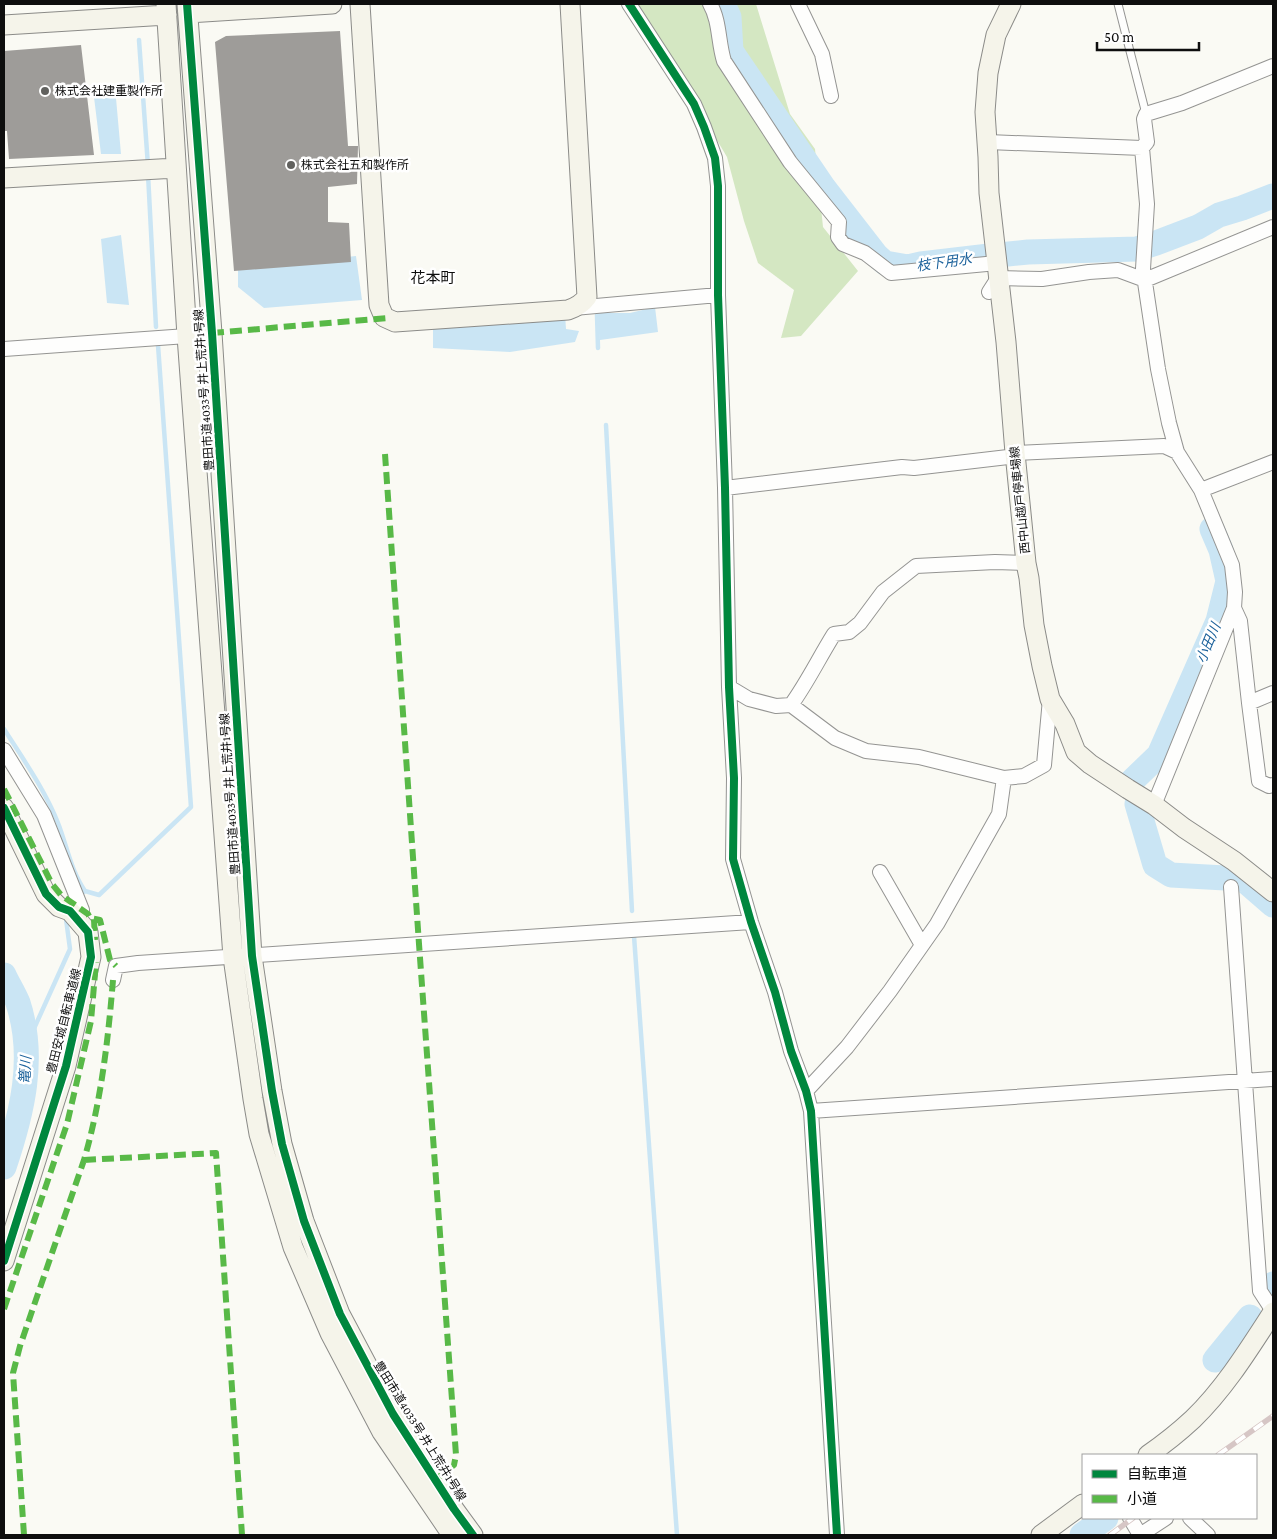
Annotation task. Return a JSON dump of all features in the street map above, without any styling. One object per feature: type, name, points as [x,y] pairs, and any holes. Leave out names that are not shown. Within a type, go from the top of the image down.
[{"type":"street","points":[[188,8],[332,4]]},
{"type":"street","points":[[360,4],[379,305],[382,314],[395,322],[718,295]]},
{"type":"street","points":[[570,4],[587,292],[583,303],[572,308]]},
{"type":"street","points":[[630,4],[694,104],[715,158],[718,186],[718,295],[725,488],[729,687],[734,778],[733,859],[811,1111],[838,1535]]},
{"type":"street","points":[[710,4],[719,32],[720,48],[724,61],[790,162],[839,222],[838,237],[843,244],[865,253],[891,273],[995,270],[1042,279],[1118,270],[1145,280],[1273,227]]},
{"type":"street","points":[[798,4],[822,54],[831,96]]},
{"type":"street","name":"西中山越戸停車場線","points":[[1011,4],[996,34],[988,73],[985,112],[988,142],[989,193],[995,270],[1006,342],[1026,563],[1036,634],[1050,699],[1065,724],[1076,752],[1090,764],[1154,805],[1184,828],[1234,861],[1273,892]]},
{"type":"street","name":"豊田市道4033号 井上荒井1号線","points":[[188,8],[212,333],[251,1090],[259,1134],[293,1247],[330,1333],[382,1432],[452,1535]]},
{"type":"street","points":[[4,25],[166,9]]},
{"type":"street","name":"豊田市道4033号 井上荒井1号線","points":[[166,9],[187,336],[243,957],[282,1144],[320,1265],[340,1314],[380,1391],[445,1495],[473,1535]]},
{"type":"street","points":[[1154,805],[1234,608],[1235,592],[1232,565],[1201,490],[1177,452],[1158,369],[1143,258],[1147,204],[1142,148],[1147,142],[1144,119],[1146,114],[1182,103],[1273,66]]},
{"type":"street","points":[[988,142],[1142,148]]},
{"type":"street","points":[[4,178],[176,168]]},
{"type":"street","points":[[4,349],[187,336]]},
{"type":"street","points":[[725,488],[902,467],[914,468],[1008,457],[1015,453],[1164,446],[1177,452]]},
{"type":"street","points":[[1201,490],[1273,462]]},
{"type":"street","points":[[790,706],[807,682],[834,634],[849,632],[860,623],[883,592],[916,566],[995,562],[1026,563]]},
{"type":"street","points":[[1234,608],[1240,621],[1259,780],[1269,786],[1273,785]]},
{"type":"street","points":[[729,687],[749,699],[776,706],[790,706],[835,738],[866,751],[919,757],[1004,778],[1024,776],[1044,765],[1050,699]]},
{"type":"street","points":[[1249,703],[1273,693]]},
{"type":"street","points":[[4,750],[44,815],[82,910]]},
{"type":"street","points":[[806,1091],[847,1047],[890,991],[952,899],[999,814],[1004,778]]},
{"type":"street","name":"豊田安城自転車道線","points":[[4,808],[46,894],[59,907],[70,911],[88,932],[91,957],[63,1074],[4,1261]]},
{"type":"street","points":[[880,872],[922,944]]},
{"type":"street","points":[[1149,1454],[1194,1418],[1236,1369],[1273,1312],[1260,1291],[1231,887]]},
{"type":"street","points":[[113,980],[116,966],[138,963],[751,922]]},
{"type":"street","points":[[811,1111],[1273,1079]]},
{"type":"street","points":[[1041,1535],[1082,1505]]},
{"type":"street","points":[[1131,1519],[1140,1535],[1164,1519]]},
{"type":"street","points":[[1191,1519],[1208,1535]]},
{"type":"lane","points":[[1118,4],[1146,114]]},
{"type":"green space","points":[[636,4],[756,4],[790,114],[815,149],[823,227],[858,271],[801,336],[781,338],[794,290],[758,263],[744,221],[727,157]]},
{"type":"water","points":[[115,87],[121,154],[101,154],[93,89]]},
{"type":"water","points":[[121,235],[129,305],[107,303],[101,239]]},
{"type":"water","points":[[356,256],[362,300],[264,308],[238,287],[238,269]]},
{"type":"water","points":[[655,307],[658,332],[600,340],[596,313],[630,313]]},
{"type":"water","points":[[565,314],[566,329],[579,331],[575,342],[510,352],[433,348],[433,322]]},
{"type":"building","name":"株式会社五和製作所","points":[[340,31],[348,146],[358,146],[357,184],[328,187],[328,222],[349,223],[351,262],[234,271],[215,42],[226,36]]},
{"type":"building","name":"株式会社建重製作所","points":[[81,45],[94,155],[9,159],[7,131],[4,131],[4,51]]},
{"type":"waterway","name":"枝下用水","points":[[723,4],[729,17],[731,51],[824,188],[876,255],[885,263],[908,267],[1028,252],[1137,249],[1198,227],[1219,215],[1273,196]]},
{"type":"waterway","points":[[139,40],[148,166]]},
{"type":"waterway","points":[[148,174],[156,327]]},
{"type":"waterway","points":[[597,315],[598,348]]},
{"type":"waterway","points":[[85,891],[99,895],[191,807],[158,345]]},
{"type":"waterway","points":[[606,425],[632,911]]},
{"type":"waterway","name":"小田川","points":[[1131,782],[1159,755],[1218,621],[1228,581],[1221,550],[1212,529]]},
{"type":"waterway","points":[[4,729],[53,811],[84,892]]},
{"type":"waterway","name":"小田川","points":[[1137,804],[1155,865],[1171,875],[1243,879],[1273,905]]},
{"type":"waterway","points":[[27,1044],[70,949],[66,919]]},
{"type":"waterway","points":[[634,936],[677,1535]]},
{"type":"waterway","name":"篭川","points":[[4,975],[18,1003],[26,1044],[26,1065],[21,1106],[4,1167]]},
{"type":"waterway","name":"小田川","points":[[1270,1290],[1273,1284]]},
{"type":"waterway","name":"小田川","points":[[1215,1360],[1250,1317]]},
{"type":"waterway","name":"小田川","points":[[1082,1535],[1105,1519]]},
{"type":"railway","points":[[1219,1454],[1273,1416]]},
{"type":"railway","points":[[1110,1535],[1132,1519]]},
{"type":"marked path","points":[[212,333],[387,318]]},
{"type":"marked path","points":[[385,454],[456,1455],[454,1465],[435,1480]]},
{"type":"marked path","points":[[4,789],[52,884],[61,895],[88,914],[90,918],[100,920],[110,960],[116,966]]},
{"type":"marked path","points":[[94,919],[95,940]]},
{"type":"marked path","points":[[4,1309],[67,1124],[91,1021],[96,962]]},
{"type":"marked path","points":[[24,1535],[13,1373],[20,1346],[90,1138],[103,1071],[113,980]]},
{"type":"marked path","points":[[84,1160],[216,1153],[242,1535]]},
{"type":"cycle path","points":[[187,4],[212,333],[252,956],[272,1091],[282,1144],[304,1221],[340,1314],[393,1414],[454,1509],[473,1535]]},
{"type":"cycle path","points":[[629,4],[694,104],[715,158],[718,186],[718,295],[725,488],[729,687],[734,778],[733,859],[811,1111],[837,1535]]},
{"type":"cycle path","points":[[4,808],[46,894],[59,907],[70,911],[88,932],[91,957],[66,1066],[4,1261]]},
{"type":"place","name":"株式会社建重製作所","points":[[45,91]]},
{"type":"place","name":"株式会社五和製作所","points":[[291,165]]},
{"type":"district","name":"花本町","points":[[433,278]]}]
